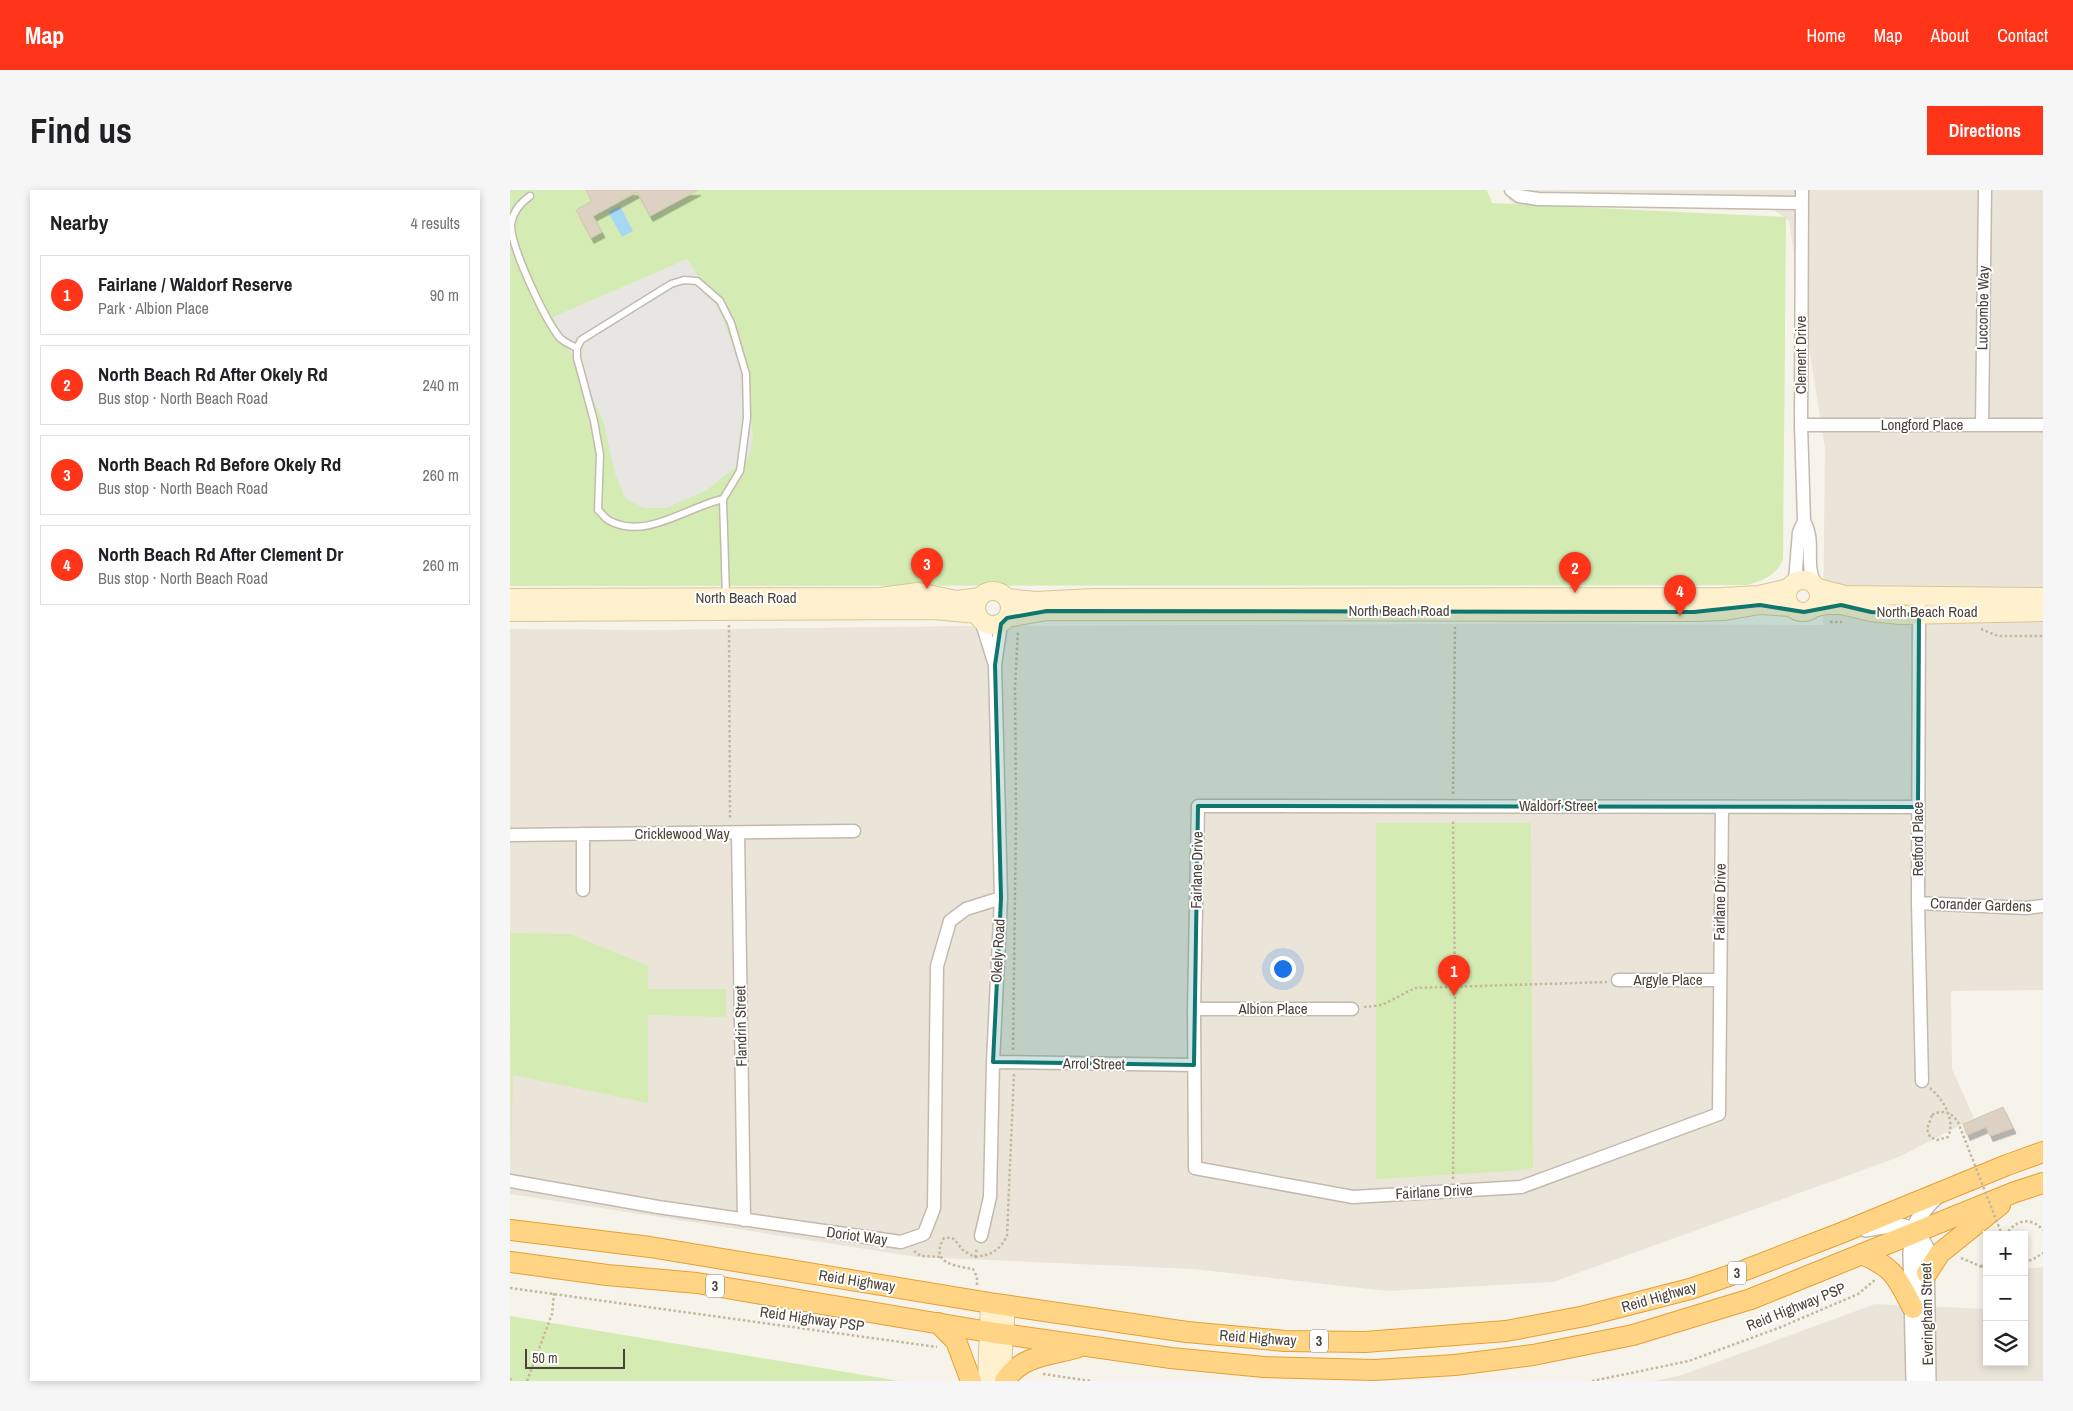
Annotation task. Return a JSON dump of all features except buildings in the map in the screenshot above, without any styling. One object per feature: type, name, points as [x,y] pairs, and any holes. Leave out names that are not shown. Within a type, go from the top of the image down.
[{"type":"highway","name":"Reid Highway","points":[[510,1230],[650,1247],[990,1303],[1187,1332],[1285,1341],[1365,1342],[1506,1331],[1631,1306],[1732,1275],[1841,1233],[2006,1164],[2043,1152]]},
{"type":"highway","name":"Reid Highway","points":[[510,1262],[607,1276],[697,1283],[997,1333],[1171,1358],[1264,1367],[1374,1370],[1465,1364],[1533,1355],[1633,1335],[1751,1299],[1862,1254],[1916,1239],[2015,1192],[2043,1183]]},
{"type":"highway","points":[[1927,1274],[1940,1253],[2015,1192]]},
{"type":"highway","points":[[1862,1254],[1888,1267],[1913,1308]]},
{"type":"highway","points":[[938,1323],[956,1340],[971,1381]]},
{"type":"highway","points":[[1005,1381],[1010,1372],[1023,1362],[1085,1346]]},
{"type":"main road","points":[[1806,580],[1816,586],[1819,599],[1813,608],[1809,611],[1800,612],[1792,607],[1787,598],[1792,585],[1806,580]]},
{"type":"main road","name":"North Beach Road","points":[[1007,598],[1036,601],[1094,598],[1722,597],[1759,595],[1792,585]]},
{"type":"main road","name":"North Beach Road","points":[[1816,586],[1845,595],[2043,597]]},
{"type":"main road","points":[[994,591],[1007,598],[1010,608],[1009,623],[990,625],[979,611],[994,591]]},
{"type":"main road","name":"North Beach Road","points":[[510,598],[880,597],[918,592],[957,600],[979,611]]},
{"type":"main road","name":"North Beach Road","points":[[1009,623],[1047,611],[1694,612],[1725,611],[1760,605],[1792,607]]},
{"type":"main road","name":"North Beach Road","points":[[1813,608],[1825,605],[1840,605],[1871,612],[1919,615],[2043,612]]},
{"type":"main road","name":"North Beach Road","points":[[510,612],[979,611]]},
{"type":"main road","points":[[990,1303],[997,1333],[1001,1381]]},
{"type":"main road","points":[[987,1381],[997,1333]]},
{"type":"street","points":[[1511,190],[1519,196],[1538,199],[1802,203]]},
{"type":"street","name":"Clement Drive","points":[[1792,585],[1800,532],[1804,521],[1801,425],[1802,190]]},
{"type":"street","name":"Luccombe Way","points":[[1982,425],[1985,190]]},
{"type":"street","name":"Longford Place","points":[[1801,425],[2043,425]]},
{"type":"street","name":"Clement Drive","points":[[1804,521],[1810,531],[1809,567],[1816,586]]},
{"type":"street","name":"Retford Place","points":[[1919,596],[1918,903],[1922,1081]]},
{"type":"street","name":"Okely Road","points":[[979,611],[995,665],[1001,898],[993,1062],[990,1197],[980,1236]]},
{"type":"street","name":"Okely Road","points":[[995,665],[1009,623]]},
{"type":"street","name":"Waldorf Street","points":[[1198,806],[1918,807]]},
{"type":"street","name":"Fairlane Drive","points":[[1198,806],[1194,1008],[1195,1168],[1353,1197],[1521,1187],[1719,1114],[1722,807]]},
{"type":"street","name":"Cricklewood Way","points":[[510,835],[854,832]]},
{"type":"street","name":"Flandrin Street","points":[[734,833],[744,1220]]},
{"type":"street","points":[[583,834],[583,890]]},
{"type":"street","name":"Doriot Way","points":[[510,1180],[658,1207],[901,1242],[924,1234],[934,1208],[937,966],[950,921],[966,909],[1001,898]]},
{"type":"street","name":"Corander Gardens","points":[[1918,903],[2026,908],[2043,906]]},
{"type":"street","name":"Argyle Place","points":[[1618,980],[1719,980]]},
{"type":"street","name":"Albion Place","points":[[1194,1008],[1352,1009]]},
{"type":"street","name":"Arrol Street","points":[[993,1062],[1194,1065]]},
{"type":"street","points":[[1916,1239],[1920,1215],[1926,1205],[1942,1191]]},
{"type":"street","points":[[1841,1233],[1890,1225],[1903,1226],[1916,1239]]},
{"type":"street","name":"Everingham Street","points":[[1916,1239],[1927,1274],[1928,1381]]},
{"type":"street","name":"Everingham Street","points":[[1914,1381],[1913,1308],[1916,1239]]},
{"type":"lane","points":[[530,196],[518,205],[511,224],[515,249],[548,318],[561,339],[577,348]]},
{"type":"lane","points":[[723,499],[701,505],[667,520],[631,527],[608,520],[598,510],[600,455],[594,421],[577,358],[577,348],[581,340],[671,284],[684,280],[697,281],[720,301],[731,323],[746,374],[747,418],[740,471],[723,499],[726,598]]},
{"type":"path","points":[[1453,1191],[1455,618]]},
{"type":"path","points":[[941,1257],[939,1245],[944,1238],[951,1237],[956,1240],[964,1251],[975,1257],[989,1255],[997,1250],[1007,1236],[1014,1063],[1016,816],[1015,688],[1009,623]]},
{"type":"path","points":[[729,624],[734,833]]},
{"type":"path","points":[[1977,627],[1998,636],[2043,636]]},
{"type":"path","points":[[1352,1009],[1382,1005],[1415,988],[1598,983],[1618,980]]},
{"type":"path","points":[[1922,1081],[1944,1103],[1947,1112],[1951,1124],[1951,1131],[1948,1137],[1936,1140],[1930,1137],[1927,1129],[1932,1115],[1944,1111],[1947,1112],[1954,1115],[2002,1231]]},
{"type":"path","points":[[2008,1231],[2023,1220],[2033,1222],[2043,1230]]},
{"type":"path","points":[[975,1257],[980,1236]]},
{"type":"path","points":[[901,1242],[921,1256],[941,1257],[952,1266],[973,1269],[990,1303]]},
{"type":"path","points":[[1948,1246],[1952,1252],[1968,1262],[1981,1267],[1983,1265]]},
{"type":"path","points":[[2028,1261],[2043,1255]]},
{"type":"path","name":"Reid Highway PSP","points":[[1592,1381],[1689,1360],[1781,1327],[1858,1294],[1888,1267]]},
{"type":"path","name":"Reid Highway PSP","points":[[510,1288],[748,1322],[933,1345],[942,1348]]},
{"type":"path","points":[[527,1381],[552,1314],[554,1293]]},
{"type":"path","points":[[1023,1362],[1029,1375],[1038,1373],[1091,1381]]},
{"type":"highlighted area","points":[[1760,605],[1804,612],[1841,605],[1871,612],[1919,615],[1918,807],[1198,806],[1194,1065],[993,1062],[1001,898],[995,665],[1001,624],[1007,618],[1047,611],[1694,612]]},
{"type":"shaded area","points":[[1503,190],[2043,190],[2043,990],[1951,991],[1952,1069],[1974,1118],[1899,1157],[1553,1282],[1387,1291],[1194,1269],[918,1257],[510,1194],[510,629],[655,630],[964,626],[1485,624],[1823,625],[1825,448],[1789,221],[1769,206],[1514,206]]},
{"type":"shaded area","points":[[687,259],[721,313],[748,389],[753,436],[749,456],[707,490],[667,508],[644,508],[625,498],[615,473],[603,420],[553,317]]},
{"type":"shaded area","points":[[2043,1267],[2043,1381],[1653,1381],[1679,1376],[1875,1304],[1983,1309],[1983,1366],[2028,1366],[2028,1269]]},
{"type":"green space","points":[[510,190],[1487,190],[1492,203],[1786,217],[1783,559],[1777,570],[1769,577],[1747,585],[510,586]]},
{"type":"green space","points":[[1376,823],[1531,823],[1533,1168],[1376,1179]]},
{"type":"green space","points":[[510,933],[571,934],[648,966],[648,989],[726,989],[726,1017],[648,1015],[648,1103],[513,1075],[511,1166]]},
{"type":"green space","points":[[510,1316],[899,1381],[510,1381]]},
{"type":"water","points":[[620,206],[633,231],[622,237],[608,212]]},
{"type":"place","name":"North Beach Rd Before Okely Rd","points":[[927,589]]},
{"type":"place","name":"North Beach Rd After Okely Rd","points":[[1575,593]]},
{"type":"place","name":"North Beach Rd After Clement Dr","points":[[1680,616]]},
{"type":"place","name":"Fairlane / Waldorf Reserve","points":[[1454,996]]}]
